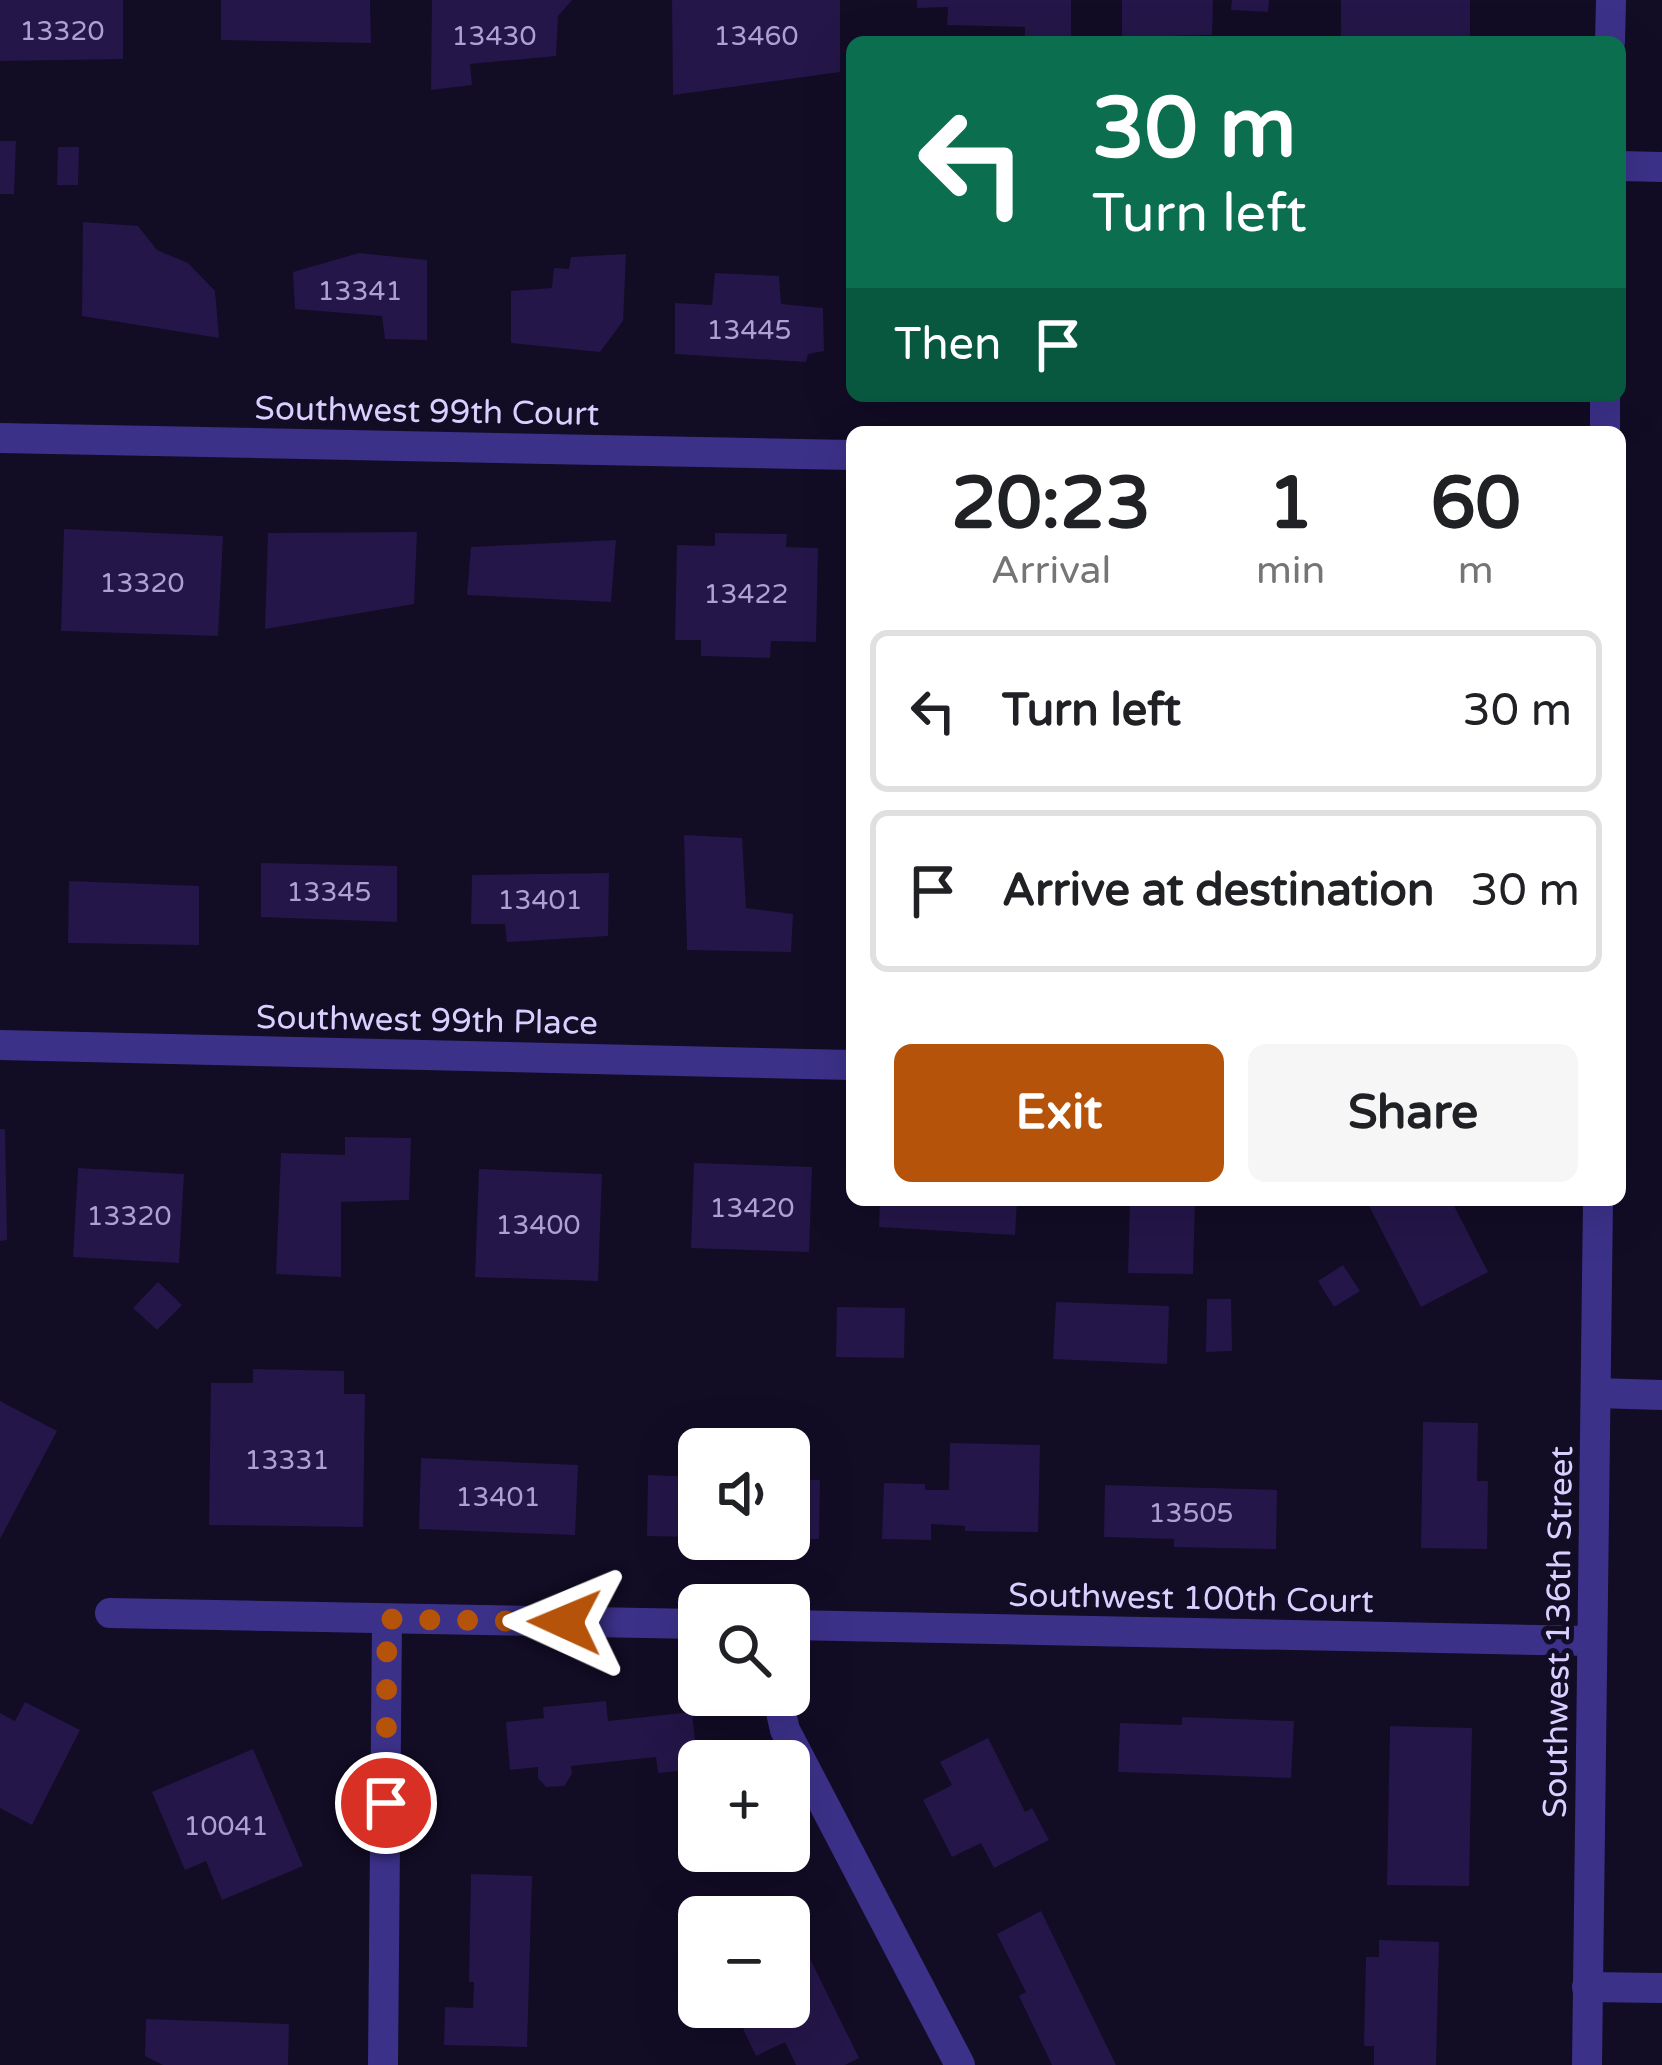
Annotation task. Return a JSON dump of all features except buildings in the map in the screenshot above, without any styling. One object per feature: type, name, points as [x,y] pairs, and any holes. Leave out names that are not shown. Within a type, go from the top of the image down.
[{"type":"street","points":[[1610,36],[1611,0]]},
{"type":"street","points":[[1626,166],[1662,167]]},
{"type":"street","name":"Southwest 99th Court","points":[[0,438],[846,454]]},
{"type":"street","name":"Southwest 99th Place","points":[[0,1045],[846,1065]]},
{"type":"street","name":"Southwest 136th Street","points":[[1587,2065],[1598,1206]]},
{"type":"street","points":[[1598,1393],[1662,1395]]},
{"type":"street","points":[[110,1612],[678,1624]]},
{"type":"street","points":[[383,2065],[387,1619]]},
{"type":"street","name":"Southwest 100th Court","points":[[810,1625],[1592,1641]]},
{"type":"street","points":[[782,1716],[960,2065]]},
{"type":"street","points":[[1587,1987],[1662,1988]]},
{"type":"route","points":[[386,1803],[387,1619],[565,1622]]}]
